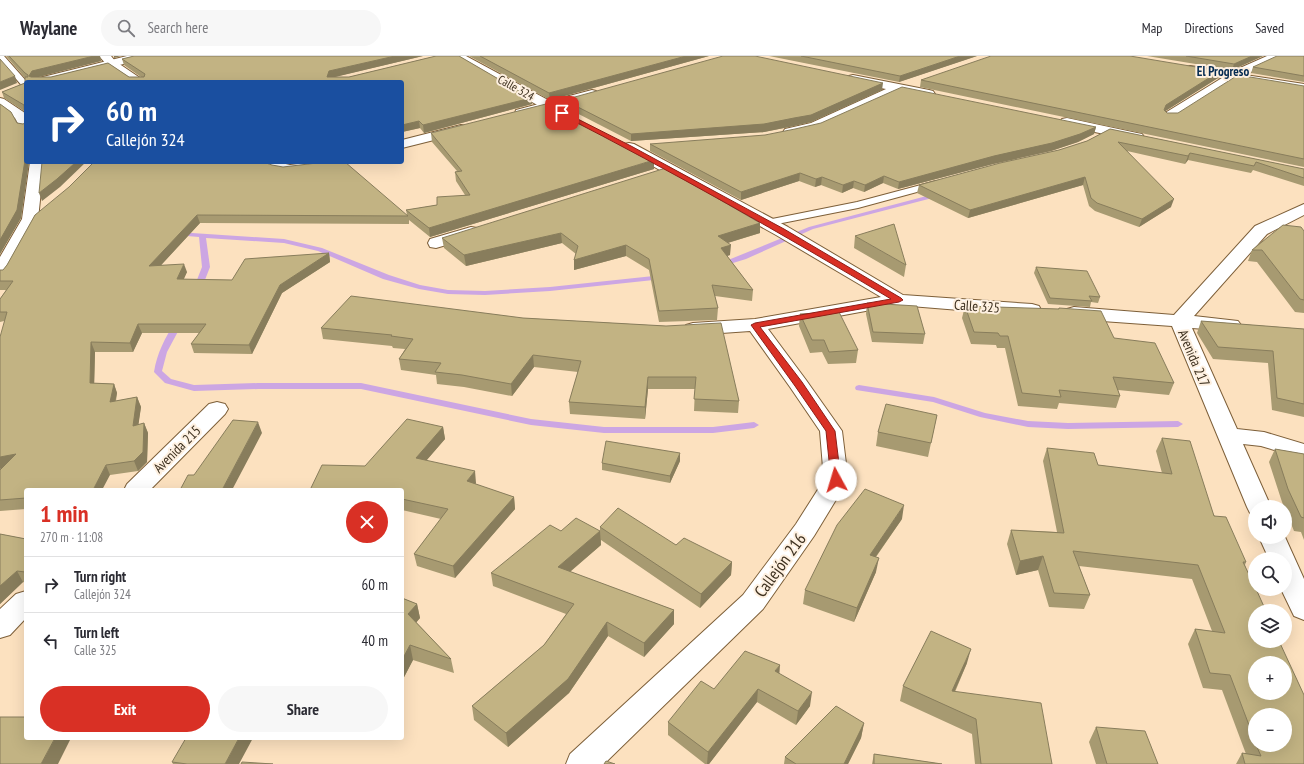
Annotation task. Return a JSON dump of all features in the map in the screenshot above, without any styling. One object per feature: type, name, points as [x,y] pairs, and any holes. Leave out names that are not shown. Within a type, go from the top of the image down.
[{"type":"street","points":[[45,80],[108,59],[143,56]]},
{"type":"street","name":"Calle 324","points":[[458,56],[542,103],[582,123]]},
{"type":"street","points":[[1170,116],[1233,76],[1276,56]]},
{"type":"street","points":[[108,59],[137,80]]},
{"type":"street","points":[[1181,67],[1304,88]]},
{"type":"street","points":[[838,76],[938,96]]},
{"type":"street","points":[[779,134],[815,126],[900,88],[921,81]]},
{"type":"street","points":[[24,86],[5,95],[24,123]]},
{"type":"street","points":[[512,111],[599,87]]},
{"type":"street","points":[[1054,120],[1106,133],[1148,139]]},
{"type":"street","points":[[404,134],[470,122],[404,143]]},
{"type":"street","points":[[616,140],[629,147],[662,173],[766,222]]},
{"type":"street","points":[[629,147],[653,145]]},
{"type":"street","points":[[0,273],[30,218],[37,164]]},
{"type":"street","points":[[270,165],[298,170],[324,164]]},
{"type":"street","points":[[30,218],[48,205]]},
{"type":"street","name":"Avenida 217","points":[[1256,500],[1178,321],[1260,230],[1304,209]]},
{"type":"street","name":"Calle 325","points":[[766,222],[899,300],[1249,327]]},
{"type":"street","points":[[436,244],[488,227]]},
{"type":"street","points":[[673,330],[755,325],[899,300]]},
{"type":"street","name":"Callejón 216","points":[[582,764],[753,602],[805,530],[836,480],[831,431],[799,384],[755,325]]},
{"type":"street","name":"Avenida 215","points":[[138,488],[217,409]]},
{"type":"street","points":[[1228,435],[1264,439],[1304,452]]},
{"type":"street","points":[[1292,582],[1304,609]]},
{"type":"street","points":[[0,627],[24,603]]},
{"type":"lane","points":[[0,56],[24,83]]},
{"type":"lane","points":[[766,222],[858,205],[946,182]]},
{"type":"lane","points":[[1260,230],[1282,232]]},
{"type":"building","points":[[9,56],[94,56],[32,71],[29,76],[31,77],[51,77],[108,63],[129,77],[144,77],[145,74],[122,59],[134,56],[395,56],[329,71],[327,77],[349,77],[436,56],[459,56],[531,98],[423,125],[419,121],[404,125],[404,80],[25,80],[25,77],[28,77],[28,75]]},
{"type":"building","points":[[480,56],[686,56],[549,93]]},
{"type":"building","points":[[723,56],[755,56],[883,83],[811,115],[764,124],[631,134],[564,100]]},
{"type":"building","points":[[801,56],[960,56],[900,76]]},
{"type":"building","points":[[991,56],[1130,56],[1220,71],[1166,105],[1164,110],[1167,113],[1178,113],[1238,75],[1304,86],[1304,159],[921,80]]},
{"type":"building","points":[[1186,56],[1252,56],[1234,64]]},
{"type":"building","points":[[1277,56],[1304,56],[1304,76],[1253,67]]},
{"type":"building","points":[[0,59],[15,76],[0,82]]},
{"type":"building","points":[[24,83],[24,105],[2,92]]},
{"type":"building","points":[[902,87],[1096,127],[1052,143],[994,156],[899,182],[884,176],[865,185],[854,181],[843,185],[822,177],[816,179],[800,173],[741,192],[650,144],[765,135],[795,129],[821,123]]},
{"type":"building","points":[[0,104],[11,112],[17,123],[23,124],[24,164],[17,210],[0,240]]},
{"type":"building","points":[[546,104],[654,160],[429,228],[406,210],[437,205],[437,197],[470,195],[455,172],[462,171],[431,133]]},
{"type":"building","points":[[1110,129],[1304,169],[1304,178],[1256,162],[1254,166],[1190,153],[1188,156],[1118,142],[1174,199],[1142,219],[1097,203],[1091,198],[1085,177],[970,210],[919,185],[1000,163],[1059,150],[1087,141]]},
{"type":"building","points":[[42,164],[74,164],[57,179],[39,193]]},
{"type":"building","points":[[92,164],[269,164],[283,167],[307,164],[347,164],[408,216],[197,215],[149,266],[184,264],[177,279],[232,280],[245,259],[329,253],[280,285],[249,345],[191,344],[206,324],[138,324],[130,343],[91,342],[90,383],[114,384],[110,402],[137,397],[133,426],[144,423],[143,452],[134,461],[106,465],[94,488],[24,488],[24,498],[0,500],[0,470],[16,454],[0,457],[0,337],[7,312],[0,312],[0,299],[13,281],[0,281],[0,270],[3,270],[7,265],[35,215],[69,187]]},
{"type":"building","points":[[669,167],[722,196],[717,198],[760,223],[718,236],[731,245],[721,248],[753,290],[712,285],[718,308],[659,311],[649,259],[626,245],[574,260],[578,246],[561,233],[464,255],[442,238]]},
{"type":"building","points":[[894,224],[906,265],[855,236]]},
{"type":"building","points":[[1283,225],[1301,227],[1304,231],[1304,300],[1300,299],[1262,250],[1252,250]]},
{"type":"building","points":[[1036,267],[1087,271],[1100,297],[1089,296],[1092,301],[1050,298]]},
{"type":"building","points":[[351,296],[523,318],[666,326],[721,323],[739,401],[694,399],[696,377],[648,377],[645,407],[569,402],[581,361],[533,355],[511,384],[462,375],[435,372],[441,363],[399,359],[413,339],[391,336],[392,335],[321,328]]},
{"type":"building","points":[[867,303],[917,306],[925,334],[873,332]]},
{"type":"building","points":[[965,306],[1059,308],[1101,311],[1114,338],[1155,343],[1174,383],[1113,377],[1120,396],[1059,390],[1061,397],[1022,393],[1008,336],[1000,336],[998,333],[974,332]]},
{"type":"building","points":[[839,312],[858,350],[829,352],[824,340],[812,340],[800,314]]},
{"type":"building","points":[[1201,321],[1304,329],[1304,404],[1277,398],[1273,351],[1218,347]]},
{"type":"building","points":[[886,404],[937,415],[931,443],[878,432]]},
{"type":"building","points":[[407,419],[443,427],[416,458],[475,471],[467,481],[514,497],[453,566],[414,554],[448,509],[404,499],[404,488],[311,488],[322,465],[365,466]]},
{"type":"building","points":[[233,420],[258,422],[223,488],[181,488],[188,475],[194,475]]},
{"type":"building","points":[[1162,438],[1190,441],[1214,516],[1226,517],[1246,562],[1243,562],[1248,572],[1248,596],[1259,596],[1263,604],[1248,604],[1248,648],[1282,648],[1286,656],[1248,656],[1248,700],[1292,700],[1292,669],[1304,695],[1304,764],[1245,764],[1242,753],[1261,756],[1259,752],[1292,752],[1292,708],[1248,708],[1248,723],[1230,675],[1210,673],[1195,629],[1225,633],[1198,565],[1073,551],[1090,595],[1054,593],[1043,556],[1020,561],[1011,530],[1064,533],[1047,448],[1094,453],[1098,465],[1172,474]]},
{"type":"building","points":[[606,441],[680,453],[670,476],[602,463]]},
{"type":"building","points":[[1275,449],[1304,454],[1304,518],[1301,517],[1288,489]]},
{"type":"building","points":[[865,489],[904,505],[870,555],[879,558],[857,608],[805,590],[837,525]]},
{"type":"building","points":[[618,508],[676,545],[684,538],[732,562],[701,594],[600,527]]},
{"type":"building","points":[[576,518],[600,531],[558,567],[674,610],[644,643],[607,622],[568,679],[506,733],[472,706],[544,645],[574,604],[491,573],[550,525],[561,531]]},
{"type":"building","points":[[0,534],[24,539],[24,572],[17,571],[0,586]]},
{"type":"building","points":[[404,599],[417,604],[408,614],[451,659],[410,645],[404,656]]},
{"type":"building","points":[[931,631],[971,649],[952,691],[1041,703],[1052,764],[981,764],[976,719],[903,686]]},
{"type":"building","points":[[745,651],[780,665],[775,671],[812,692],[798,711],[758,689],[708,752],[668,722],[701,681],[714,689]]},
{"type":"building","points":[[836,706],[864,723],[844,764],[796,764],[785,757]]},
{"type":"building","points":[[0,717],[24,717],[24,740],[54,740],[41,764],[0,764]]},
{"type":"building","points":[[1096,727],[1145,731],[1158,764],[1107,764]]},
{"type":"building","points":[[185,740],[238,740],[225,764],[187,764],[172,762]]},
{"type":"building","points":[[874,754],[942,764],[874,764]]},
{"type":"building","points":[[606,761],[615,764],[604,764]]},
{"type":"building","points":[[242,762],[273,764],[241,764]]},
{"type":"waterway","points":[[720,265],[732,262],[811,228],[938,195]]},
{"type":"waterway","points":[[177,234],[202,236]]},
{"type":"waterway","points":[[197,290],[206,267],[202,236]]},
{"type":"waterway","points":[[202,236],[284,241],[320,249],[386,277],[419,287],[448,292],[485,293],[550,289],[663,277]]},
{"type":"waterway","points":[[178,324],[163,352],[158,372],[168,381],[194,388],[258,386],[361,386],[531,422],[604,430],[713,430],[754,425]]},
{"type":"waterway","points":[[859,388],[934,400],[983,415],[1028,424],[1068,426],[1178,424]]},
{"type":"district","name":"El Progreso","points":[[1223,71]]},
{"type":"route","points":[[562,113],[629,147],[782,230],[798,241],[899,300],[755,325],[799,384],[831,431],[836,480]]}]
